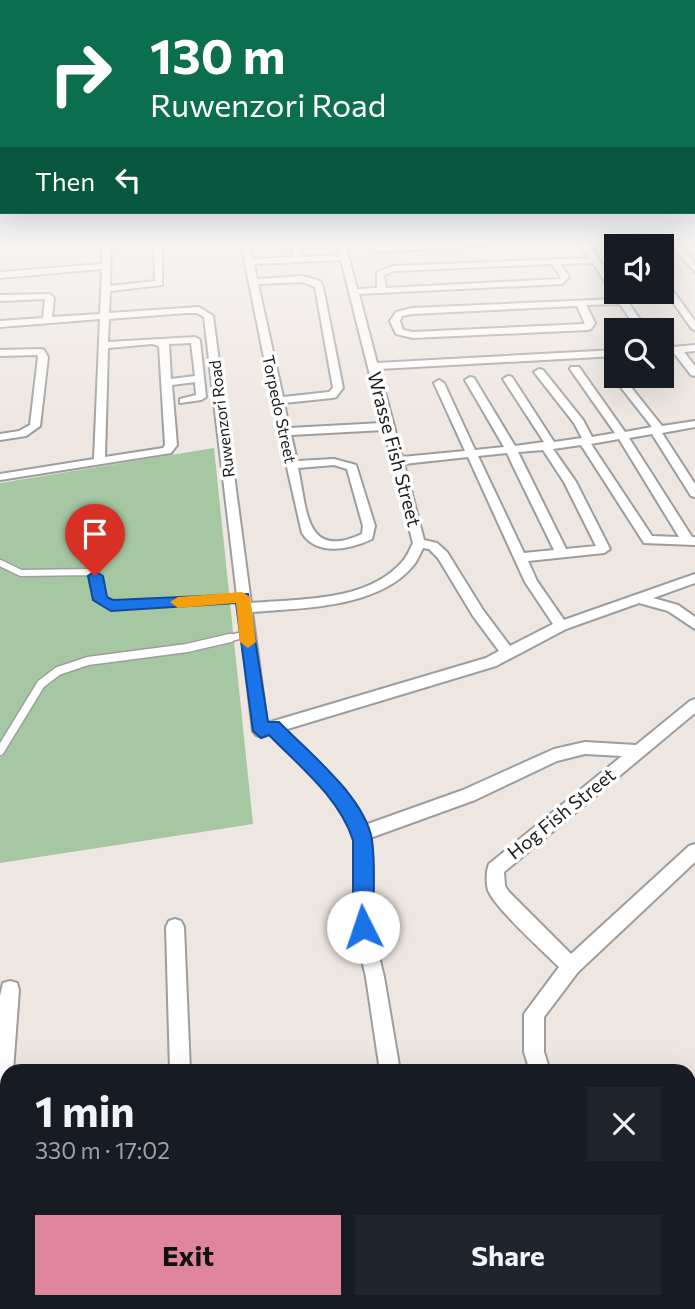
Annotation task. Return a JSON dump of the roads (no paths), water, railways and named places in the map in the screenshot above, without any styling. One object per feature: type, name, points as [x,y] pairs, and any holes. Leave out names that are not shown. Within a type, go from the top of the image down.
[{"type":"street","points":[[47,320],[49,304]]},
{"type":"street","points":[[99,462],[105,304]]},
{"type":"street","name":"Torpedo Street","points":[[258,304],[284,432],[307,533],[311,538],[326,544],[363,538],[370,532],[352,467],[334,462],[292,465]]},
{"type":"street","points":[[279,400],[332,395],[338,388],[322,304]]},
{"type":"street","name":"Wrasse Fish Street","points":[[243,603],[330,598],[380,586],[409,567],[419,542],[356,304]]},
{"type":"street","points":[[558,304],[412,311],[399,314],[395,321],[399,332],[413,335],[588,327],[590,323],[581,304]]},
{"type":"street","points":[[678,304],[695,327]]},
{"type":"street","name":"Ruwenzori Road","points":[[0,324],[191,309],[202,311],[209,318],[247,634],[267,729]]},
{"type":"street","points":[[104,345],[195,340],[201,397],[184,401]]},
{"type":"street","points":[[0,477],[167,451],[171,445],[165,347],[160,342]]},
{"type":"street","points":[[674,350],[695,348]]},
{"type":"street","points":[[677,350],[695,373]]},
{"type":"street","points":[[0,353],[37,351],[43,357],[35,426],[22,434],[0,437]]},
{"type":"street","points":[[372,366],[604,354]]},
{"type":"street","points":[[575,369],[692,541]]},
{"type":"street","points":[[539,372],[579,422],[587,441],[643,536],[653,543],[692,541]]},
{"type":"street","points":[[167,382],[200,379]]},
{"type":"street","points":[[508,379],[570,482],[604,548],[564,555],[519,558]]},
{"type":"street","points":[[470,380],[502,427],[564,555]]},
{"type":"street","points":[[439,383],[531,582],[561,626]]},
{"type":"street","points":[[626,388],[657,430],[695,493]]},
{"type":"street","points":[[398,461],[587,441],[695,424]]},
{"type":"street","points":[[284,432],[389,426]]},
{"type":"street","points":[[419,542],[433,546],[443,555],[478,613],[509,654]]},
{"type":"street","points":[[267,729],[509,654],[561,626],[695,578]]},
{"type":"street","points":[[640,599],[673,608],[695,624]]},
{"type":"street","name":"Hog Fish Street","points":[[571,966],[503,898],[496,888],[495,869],[695,705]]},
{"type":"street","points":[[267,729],[339,795],[360,834],[363,927],[375,977],[389,1064]]},
{"type":"street","points":[[360,834],[469,795],[554,755],[585,748],[637,751]]},
{"type":"street","points":[[538,1064],[534,1052],[534,1014],[571,966],[695,851]]},
{"type":"street","points":[[175,927],[180,1064]]},
{"type":"street","points":[[3,1064],[10,990]]},
{"type":"lane","points":[[0,563],[14,571],[29,574],[92,572],[100,600],[111,606],[243,603]]},
{"type":"lane","points":[[0,751],[41,684],[58,671],[88,662],[187,648],[247,634]]}]
